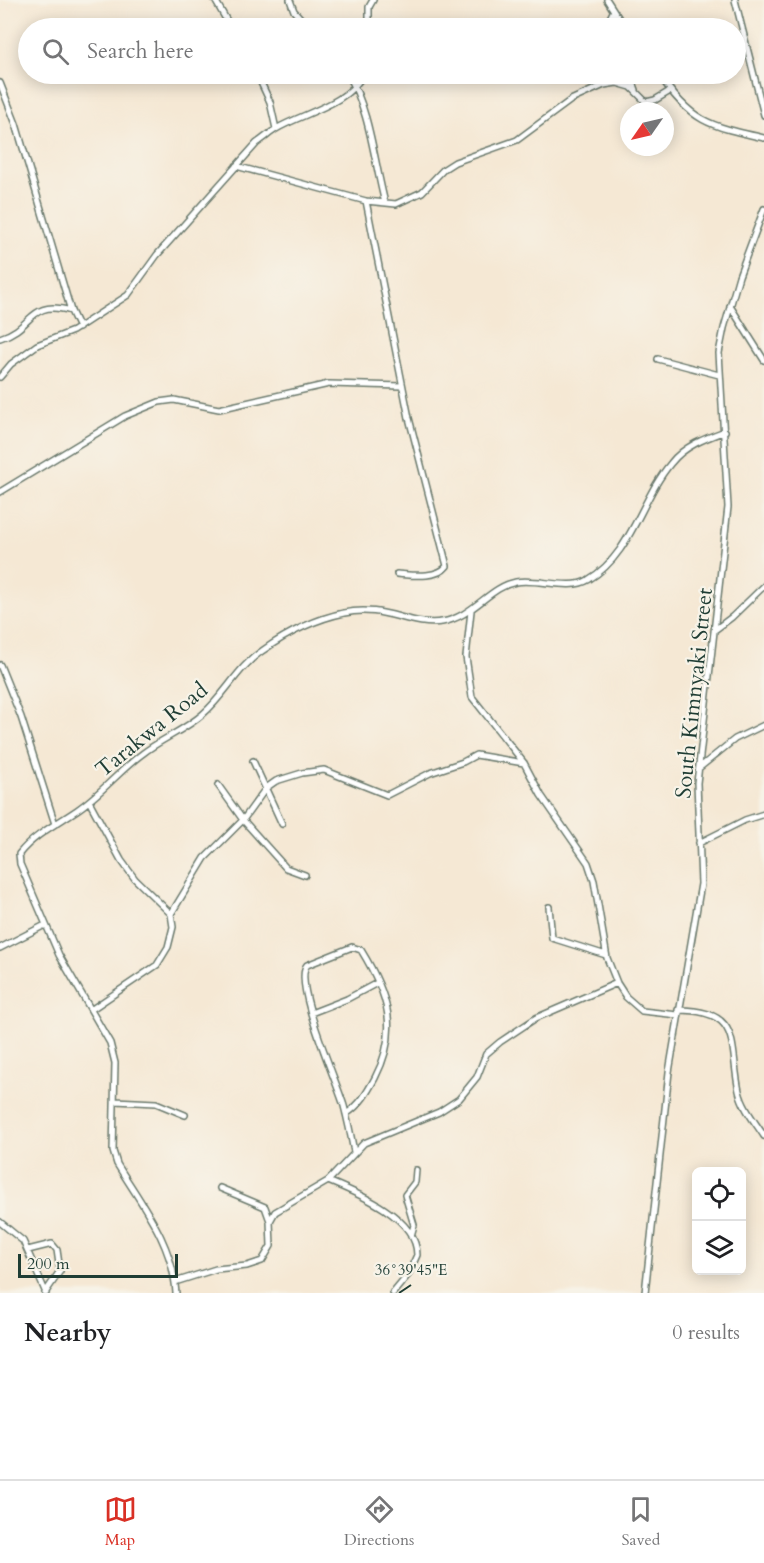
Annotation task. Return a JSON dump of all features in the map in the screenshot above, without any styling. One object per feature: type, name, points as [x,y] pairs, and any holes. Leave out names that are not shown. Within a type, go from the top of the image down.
[{"type":"street","points":[[214,0],[225,18]]},
{"type":"street","points":[[290,0],[294,11],[300,18]]},
{"type":"street","points":[[369,18],[369,7],[374,0]]},
{"type":"street","points":[[607,0],[618,18]]},
{"type":"street","points":[[735,0],[740,18]]},
{"type":"street","points":[[610,18],[614,12]]},
{"type":"street","points":[[746,44],[764,115]]},
{"type":"street","points":[[0,83],[16,124],[71,311],[79,328]]},
{"type":"street","points":[[262,84],[270,102],[276,129]]},
{"type":"street","points":[[236,166],[366,201],[396,204],[411,199],[426,189],[451,165],[521,138],[575,98],[608,84]]},
{"type":"street","points":[[625,84],[637,91]]},
{"type":"street","points":[[634,84],[643,100],[650,102],[670,91]]},
{"type":"street","points":[[665,84],[688,110],[705,122],[738,133],[764,138]]},
{"type":"street","points":[[0,377],[37,345],[79,328],[128,295],[157,255],[257,143],[276,129],[337,99],[355,86],[385,203]]},
{"type":"street","points":[[366,201],[402,386],[447,566],[442,571],[430,574],[397,574]]},
{"type":"street","name":"South Kimnyaki Street","points":[[645,1293],[678,1012],[699,900],[697,799],[699,768],[728,507],[725,431],[719,375],[721,340],[749,244],[764,209]]},
{"type":"street","points":[[730,306],[764,360]]},
{"type":"street","points":[[0,338],[23,326],[45,307],[71,311]]},
{"type":"street","points":[[658,360],[719,375]]},
{"type":"street","points":[[0,492],[125,416],[165,400],[219,408],[315,386],[345,384],[402,386]]},
{"type":"street","name":"Tarakwa Road","points":[[176,1293],[161,1234],[115,1158],[112,1142],[115,1063],[110,1043],[45,925],[18,857],[23,849],[89,801],[140,755],[203,714],[261,651],[304,627],[357,610],[372,610],[429,623],[459,618],[485,599],[515,582],[577,584],[590,580],[622,548],[648,496],[671,463],[691,446],[725,431]]},
{"type":"street","points":[[716,629],[764,586]]},
{"type":"street","points":[[471,611],[466,636],[466,657],[472,697],[524,763],[541,795],[591,871],[606,955],[617,983],[626,997],[642,1011],[705,1012],[720,1020],[729,1032],[736,1053],[742,1100],[764,1136]]},
{"type":"street","points":[[0,665],[21,717],[55,824]]},
{"type":"street","points":[[699,768],[735,740],[764,725]]},
{"type":"street","points":[[92,1009],[157,965],[168,947],[172,927],[171,914],[205,858],[243,820],[266,788],[289,776],[324,770],[387,795],[430,773],[481,753],[524,763]]},
{"type":"street","points":[[253,761],[282,824]]},
{"type":"street","points":[[218,786],[243,820],[286,868],[305,875]]},
{"type":"street","points":[[89,801],[129,872],[171,914]]},
{"type":"street","points":[[699,843],[745,820],[764,814]]},
{"type":"street","points":[[549,908],[552,938],[606,955]]},
{"type":"street","points":[[0,948],[45,925]]},
{"type":"street","points":[[346,1114],[366,1095],[388,1046],[389,1018],[377,983],[364,955],[357,948],[344,949],[307,965],[303,971],[311,1013],[346,1114],[354,1152]]},
{"type":"street","points":[[311,1013],[347,999],[377,983]]},
{"type":"street","points":[[270,1221],[281,1208],[328,1181],[354,1152],[377,1136],[439,1112],[459,1099],[473,1084],[486,1054],[536,1018],[617,983]]},
{"type":"street","points":[[115,1101],[156,1103],[184,1115]]},
{"type":"street","points":[[411,1236],[414,1225],[405,1195],[415,1182],[416,1170]]},
{"type":"street","points":[[328,1181],[354,1191],[390,1212],[411,1236],[417,1255],[408,1275],[393,1293]]},
{"type":"street","points":[[175,1282],[216,1269],[247,1266],[262,1261],[271,1246],[270,1221],[265,1207],[220,1188]]},
{"type":"street","points":[[0,1221],[19,1236],[28,1250],[46,1293]]},
{"type":"street","points":[[28,1250],[47,1244],[52,1244],[57,1250],[60,1271],[46,1293]]}]
